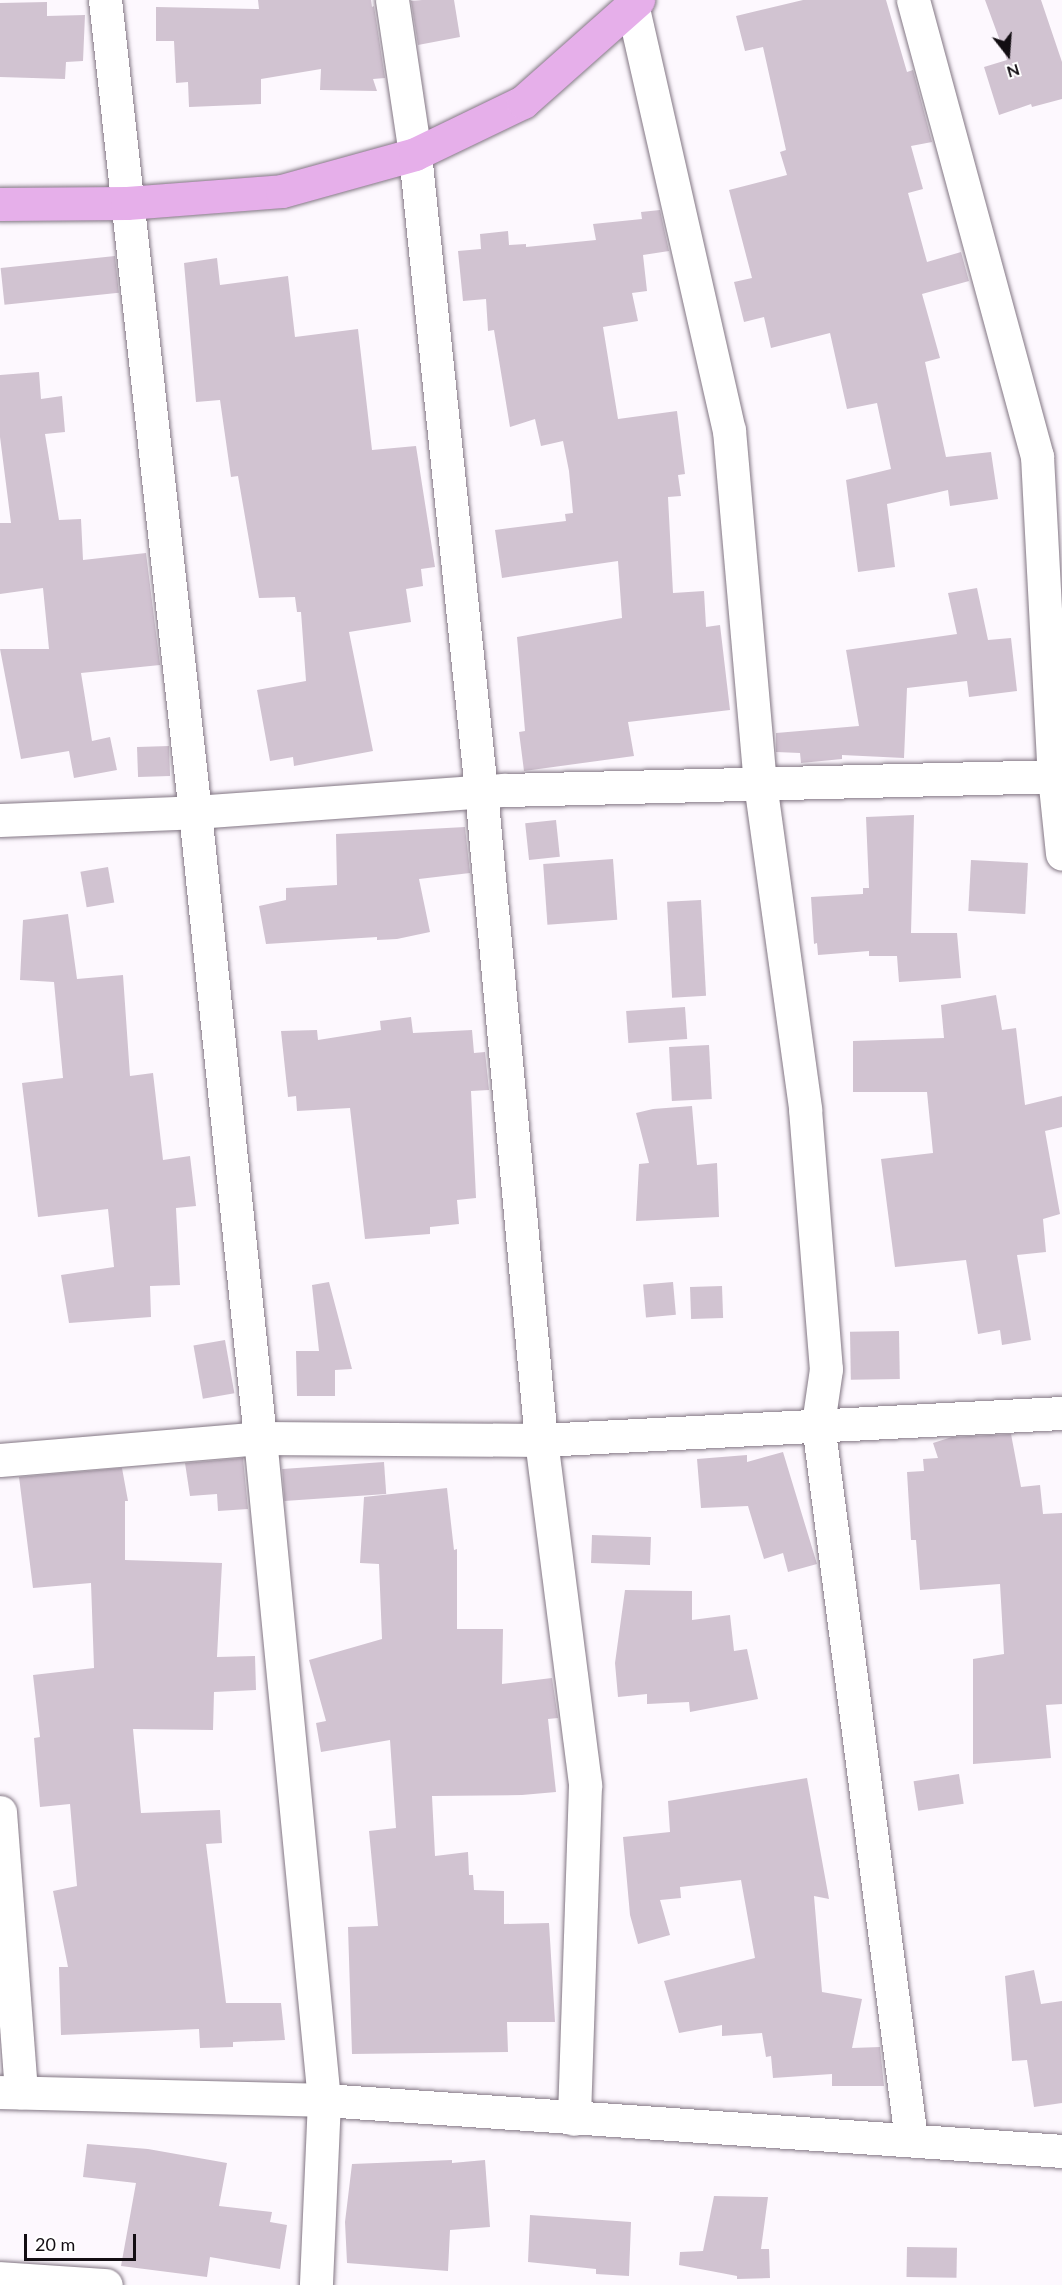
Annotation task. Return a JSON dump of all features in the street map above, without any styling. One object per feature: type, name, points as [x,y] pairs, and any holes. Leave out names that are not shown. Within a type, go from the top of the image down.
[{"type":"main road","points":[[0,204],[127,203],[282,191],[415,154],[523,102],[635,2]]},
{"type":"street","points":[[105,0],[195,812],[260,1438],[324,2100],[316,2285]]},
{"type":"street","points":[[392,0],[415,154],[481,791],[541,1440],[585,1785],[574,2119]]},
{"type":"street","points":[[913,0],[1037,456],[1062,854]]},
{"type":"street","points":[[635,2],[729,430],[760,783],[806,1121],[826,1370],[818,1424],[911,2139]]},
{"type":"street","points":[[0,820],[195,812],[481,791],[1058,776]]},
{"type":"street","points":[[0,1460],[260,1438],[541,1440],[1062,1413]]},
{"type":"street","points":[[0,1812],[10,2092],[324,2100],[1062,2151]]},
{"type":"street","points":[[0,2278],[106,2285]]},
{"type":"building","points":[[258,0],[371,0],[372,7],[374,6],[385,78],[373,79],[377,91],[320,90],[321,69],[261,79],[261,104],[189,107],[188,82],[176,83],[174,41],[156,41],[156,7],[259,9]]},
{"type":"building","points":[[454,0],[460,37],[418,45],[411,1]]},
{"type":"building","points":[[803,0],[886,0],[907,72],[913,70],[932,142],[911,146],[923,189],[908,193],[927,262],[961,252],[969,281],[922,294],[940,358],[925,362],[946,457],[991,452],[998,499],[950,506],[948,490],[887,504],[895,567],[858,572],[846,480],[891,469],[877,403],[847,409],[830,333],[771,348],[764,317],[744,322],[734,282],[752,278],[729,190],[787,175],[780,152],[786,150],[763,47],[745,51],[736,16]]},
{"type":"building","points":[[985,0],[1041,0],[1062,62],[1062,99],[1032,107],[1031,104],[999,115],[984,67],[1007,60]]},
{"type":"building","points":[[47,2],[47,16],[85,15],[83,61],[66,62],[65,79],[0,77],[0,3]]},
{"type":"building","points":[[660,210],[669,251],[643,255],[647,291],[632,293],[638,321],[603,327],[618,419],[677,411],[685,474],[678,475],[681,496],[668,497],[673,593],[704,591],[706,627],[720,625],[730,710],[628,722],[634,756],[524,771],[519,732],[525,731],[517,637],[622,618],[618,561],[502,578],[495,530],[566,521],[565,514],[573,513],[569,471],[563,441],[541,446],[535,419],[510,427],[494,330],[488,331],[486,299],[463,301],[458,251],[481,249],[480,234],[508,231],[509,245],[526,244],[526,247],[596,240],[593,224],[642,219],[641,212]]},
{"type":"building","points":[[115,256],[119,293],[4,305],[1,268]]},
{"type":"building","points":[[217,258],[220,285],[288,276],[295,337],[358,329],[372,450],[416,446],[435,567],[421,569],[423,586],[406,589],[411,622],[349,632],[373,751],[294,766],[293,757],[270,761],[257,690],[306,681],[301,612],[297,612],[295,597],[259,598],[238,476],[231,477],[220,400],[196,402],[184,263]]},
{"type":"building","points":[[39,372],[41,399],[62,396],[65,432],[45,434],[59,520],[81,519],[83,560],[146,553],[160,665],[81,673],[92,741],[110,737],[117,770],[74,778],[69,751],[21,759],[0,649],[49,649],[43,588],[0,594],[0,523],[11,523],[0,437],[0,375]]},
{"type":"building","points":[[977,588],[988,640],[1011,638],[1017,691],[969,697],[967,681],[907,688],[904,758],[842,755],[842,759],[801,763],[800,753],[776,752],[776,733],[859,726],[846,650],[957,634],[948,593]]},
{"type":"building","points":[[169,746],[170,776],[138,777],[137,747]]},
{"type":"building","points":[[914,815],[911,933],[957,933],[961,978],[899,982],[897,956],[869,956],[869,951],[818,955],[817,943],[814,944],[811,897],[863,894],[863,888],[869,888],[866,817]]},
{"type":"building","points":[[556,820],[560,857],[529,860],[525,823]]},
{"type":"building","points":[[465,827],[470,873],[419,879],[430,932],[397,939],[377,940],[377,937],[266,944],[259,906],[286,900],[286,888],[337,885],[336,834]]},
{"type":"building","points":[[613,859],[617,920],[547,925],[543,864]]},
{"type":"building","points":[[971,860],[1028,863],[1025,914],[968,911]]},
{"type":"building","points":[[108,867],[114,902],[87,907],[80,872]]},
{"type":"building","points":[[701,900],[706,996],[672,998],[667,902]]},
{"type":"building","points":[[68,914],[77,979],[123,975],[130,1076],[153,1073],[163,1160],[190,1156],[196,1206],[176,1208],[180,1285],[150,1286],[151,1317],[69,1323],[61,1275],[114,1267],[108,1209],[38,1217],[22,1083],[63,1078],[54,982],[20,980],[23,920]]},
{"type":"building","points":[[996,995],[1002,1030],[1016,1028],[1025,1105],[1062,1096],[1062,1127],[1045,1131],[1060,1214],[1043,1219],[1046,1252],[1017,1255],[1031,1340],[1002,1345],[1000,1330],[978,1334],[966,1260],[895,1267],[881,1159],[933,1153],[927,1092],[853,1092],[853,1041],[944,1038],[941,1005]]},
{"type":"building","points":[[685,1007],[687,1039],[628,1043],[626,1011]]},
{"type":"building","points":[[411,1017],[413,1033],[472,1030],[474,1053],[485,1052],[489,1090],[471,1091],[476,1198],[457,1200],[459,1224],[430,1227],[430,1234],[365,1239],[350,1108],[297,1111],[296,1096],[288,1097],[281,1031],[317,1030],[318,1040],[381,1030],[380,1021]]},
{"type":"building","points":[[709,1045],[712,1099],[672,1101],[669,1047]]},
{"type":"building","points":[[692,1106],[697,1165],[717,1163],[719,1217],[636,1221],[639,1164],[649,1163],[636,1113],[653,1109]]},
{"type":"building","points":[[329,1282],[352,1369],[335,1370],[335,1396],[297,1396],[296,1351],[319,1351],[312,1285]]},
{"type":"building","points":[[673,1282],[676,1315],[646,1317],[643,1285]]},
{"type":"building","points":[[722,1286],[723,1318],[691,1319],[690,1287]]},
{"type":"building","points":[[899,1331],[900,1379],[851,1380],[850,1332]]},
{"type":"building","points":[[225,1340],[234,1393],[203,1399],[193,1346]]},
{"type":"building","points":[[1011,1434],[1021,1487],[1040,1485],[1043,1514],[1062,1513],[1062,1704],[1046,1705],[1051,1758],[973,1764],[973,1659],[1004,1654],[1000,1584],[920,1590],[916,1540],[911,1540],[907,1472],[924,1471],[923,1459],[938,1458],[933,1443],[952,1437]]},
{"type":"building","points":[[783,1452],[817,1564],[788,1572],[783,1553],[764,1559],[748,1506],[701,1508],[697,1459],[747,1455],[747,1462]]},
{"type":"building","points":[[243,1458],[248,1509],[218,1511],[217,1494],[190,1496],[185,1463]]},
{"type":"building","points":[[384,1462],[386,1494],[284,1501],[282,1469]]},
{"type":"building","points":[[122,1468],[128,1501],[125,1501],[125,1560],[222,1563],[217,1657],[255,1656],[256,1690],[214,1692],[213,1730],[133,1729],[141,1813],[220,1810],[222,1843],[206,1844],[226,2003],[281,2003],[285,2040],[233,2042],[233,2047],[200,2048],[199,2029],[61,2035],[59,1967],[68,1967],[53,1891],[77,1886],[70,1804],[40,1807],[34,1738],[40,1737],[33,1675],[94,1668],[91,1583],[33,1588],[19,1477]]},
{"type":"building","points":[[447,1488],[454,1550],[457,1549],[457,1629],[503,1629],[502,1684],[552,1678],[558,1718],[548,1719],[556,1792],[522,1795],[432,1796],[435,1856],[468,1852],[469,1875],[473,1875],[474,1890],[504,1891],[504,1924],[549,1923],[555,2022],[507,2022],[508,2052],[352,2054],[348,1927],[378,1926],[369,1831],[396,1828],[390,1740],[321,1752],[316,1723],[326,1721],[309,1660],[382,1639],[379,1564],[360,1563],[364,1497]]},
{"type":"building","points":[[592,1535],[651,1537],[650,1565],[591,1563]]},
{"type":"building","points":[[625,1590],[692,1591],[692,1620],[730,1615],[734,1651],[747,1649],[758,1699],[690,1712],[689,1702],[647,1704],[647,1694],[618,1697],[615,1663]]},
{"type":"building","points":[[959,1774],[964,1804],[918,1811],[914,1781]]},
{"type":"building","points":[[807,1778],[829,1899],[814,1896],[822,1992],[862,1999],[852,2048],[880,2047],[884,2086],[832,2086],[832,2074],[773,2078],[771,2056],[766,2057],[762,2033],[722,2036],[722,2025],[679,2033],[664,1981],[755,1958],[741,1880],[680,1887],[681,1898],[660,1900],[670,1935],[638,1944],[630,1915],[623,1837],[670,1832],[668,1801]]},
{"type":"building","points":[[1034,1970],[1041,2004],[1062,2001],[1062,2103],[1034,2107],[1027,2060],[1012,2061],[1005,1976]]},
{"type":"building","points":[[87,2144],[148,2149],[227,2163],[219,2206],[272,2212],[270,2222],[287,2225],[280,2269],[210,2257],[207,2277],[121,2266],[136,2183],[83,2177]]},
{"type":"building","points":[[452,2160],[452,2163],[485,2160],[490,2227],[450,2230],[448,2271],[347,2263],[345,2222],[352,2164]]},
{"type":"building","points":[[714,2196],[768,2197],[761,2249],[769,2249],[770,2278],[737,2279],[737,2276],[679,2265],[680,2252],[703,2251]]},
{"type":"building","points":[[530,2215],[631,2222],[629,2276],[596,2274],[596,2269],[528,2262]]},
{"type":"building","points":[[907,2247],[957,2248],[956,2278],[906,2277]]}]
